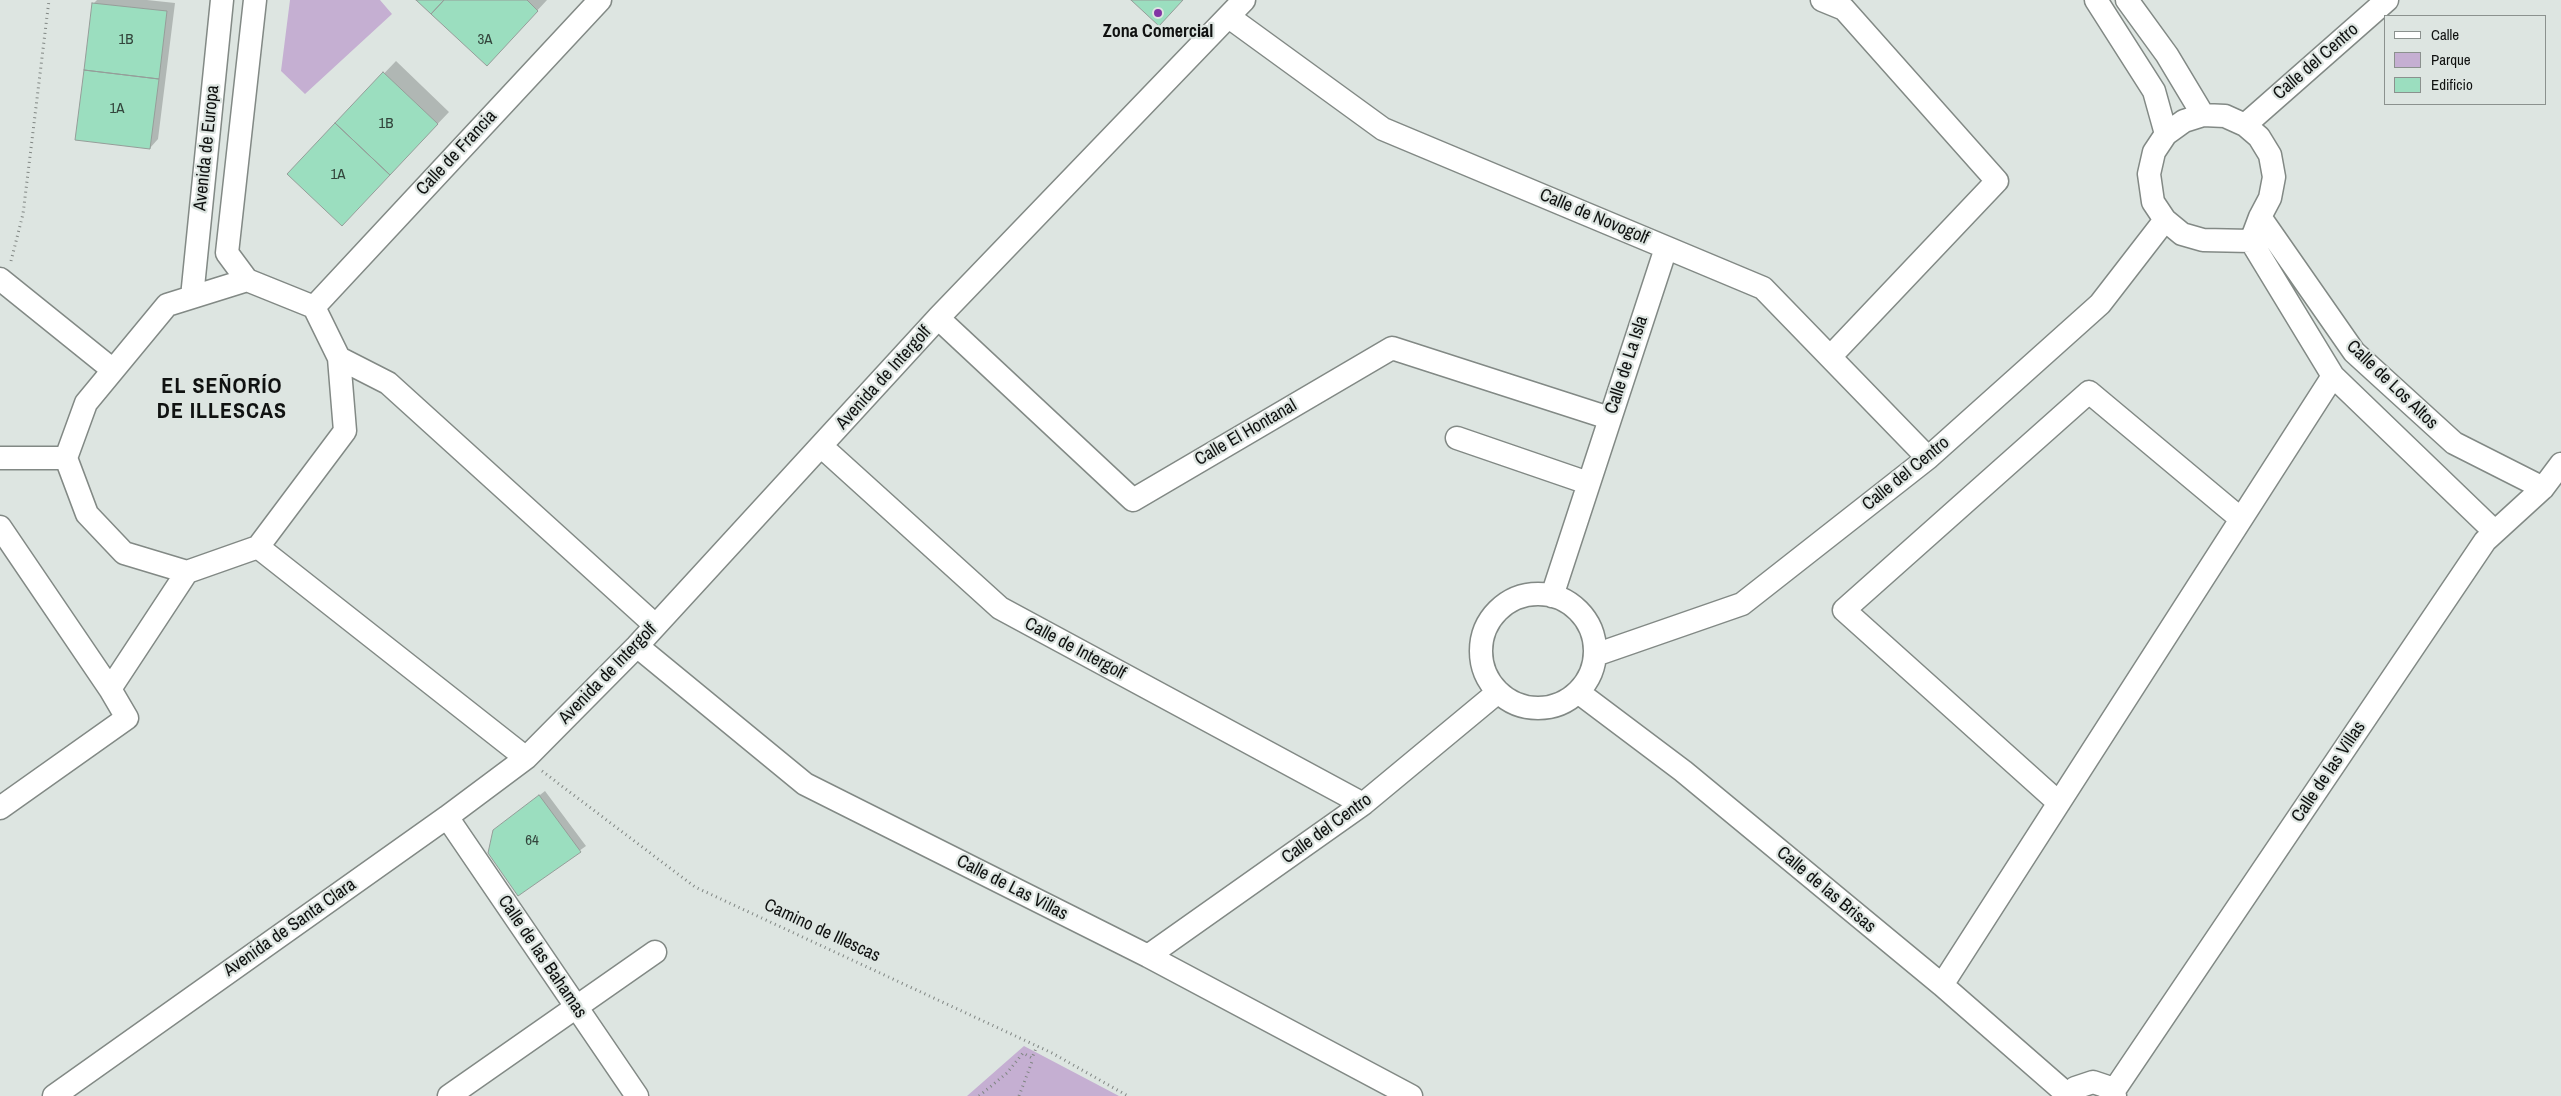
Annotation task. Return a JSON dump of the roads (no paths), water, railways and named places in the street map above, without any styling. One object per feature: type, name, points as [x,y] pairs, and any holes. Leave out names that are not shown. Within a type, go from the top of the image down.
[{"type":"street","name":"Avenida de Europa","points":[[192,297],[222,0]]},
{"type":"street","name":"Avenida de Europa","points":[[247,280],[227,253],[255,0]]},
{"type":"street","name":"Calle de Francia","points":[[314,307],[600,0]]},
{"type":"street","name":"Avenida de Intergolf","points":[[526,758],[637,646],[938,318],[1244,0]]},
{"type":"street","points":[[1822,0],[1844,9],[1997,181],[1830,357]]},
{"type":"street","points":[[2096,0],[2154,91],[2166,134]]},
{"type":"street","points":[[2127,0],[2167,55],[2203,115]]},
{"type":"street","name":"Calle del Centro","points":[[2245,125],[2387,0]]},
{"type":"street","name":"Calle de Novogolf","points":[[1229,16],[1383,129],[1763,288],[1928,458]]},
{"type":"street","points":[[2203,115],[2225,116],[2245,125],[2259,136],[2270,155],[2274,176],[2270,198],[2251,241],[2203,240],[2182,234],[2165,220],[2153,202],[2149,174],[2154,152],[2166,134],[2184,121],[2203,115]]},
{"type":"street","name":"Calle de Los Altos","points":[[2260,217],[2354,352],[2454,443],[2543,488]]},
{"type":"street","name":"Calle del Centro","points":[[1595,655],[1742,604],[1928,458],[2100,304],[2165,220]]},
{"type":"street","name":"Calle de Los Altos","points":[[2251,241],[2333,376],[2494,531]]},
{"type":"street","name":"Calle de La Isla","points":[[1552,596],[1666,248]]},
{"type":"street","points":[[247,280],[314,307],[340,358],[345,431],[258,547],[187,572],[124,554],[87,514],[66,458],[86,403],[167,305],[247,280]]},
{"type":"street","points":[[3,281],[112,370]]},
{"type":"street","name":"Calle El Hontanal","points":[[938,318],[1133,500],[1392,348],[1610,418]]},
{"type":"street","points":[[340,358],[388,383],[655,625]]},
{"type":"street","points":[[1942,986],[2333,376]]},
{"type":"street","points":[[2059,803],[1844,610],[2089,392],[2241,519]]},
{"type":"street","points":[[1457,438],[1588,484]]},
{"type":"street","name":"Calle de Intergolf","points":[[821,446],[1000,608],[1363,804]]},
{"type":"street","points":[[0,458],[66,458]]},
{"type":"street","name":"Calle de las Villas","points":[[2114,1094],[2494,531],[2543,488],[2561,464]]},
{"type":"street","points":[[0,527],[110,689],[127,718],[0,808]]},
{"type":"street","points":[[258,547],[526,758]]},
{"type":"street","points":[[110,689],[187,572]]},
{"type":"street","points":[[1527,595],[1552,596],[1570,604],[1584,617],[1593,635],[1595,655],[1590,676],[1578,692],[1561,703],[1542,708],[1522,706],[1498,692],[1487,676],[1482,657],[1484,633],[1494,615],[1509,602],[1527,595]]},
{"type":"street","name":"Calle de Las Villas","points":[[637,646],[805,784],[1148,956],[1411,1096]]},
{"type":"street","name":"Calle del Centro","points":[[1148,956],[1363,804],[1498,692]]},
{"type":"street","name":"Calle de las Brisas","points":[[1578,692],[1683,771],[1942,986],[2068,1096]]},
{"type":"street","name":"Avenida de Santa Clara","points":[[54,1096],[447,817],[526,758]]},
{"type":"street","name":"Calle de las Bahamas","points":[[447,817],[637,1096]]},
{"type":"street","points":[[449,1096],[655,952]]},
{"type":"street","points":[[2068,1096],[2083,1084],[2093,1082],[2105,1086],[2114,1094]]},
{"type":"place","name":"Zona Comercial","points":[[1158,13]]},
{"type":"district","name":"EL SEÑORÍO DE ILLESCAS","points":[[222,400]]}]
